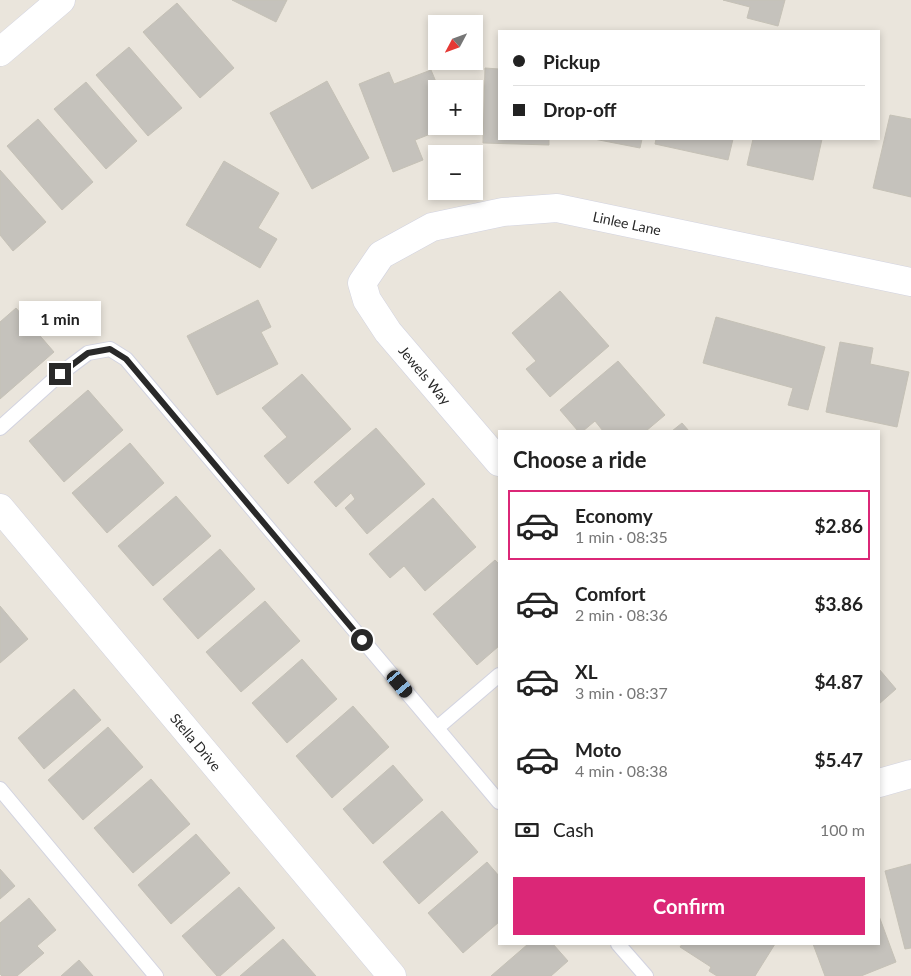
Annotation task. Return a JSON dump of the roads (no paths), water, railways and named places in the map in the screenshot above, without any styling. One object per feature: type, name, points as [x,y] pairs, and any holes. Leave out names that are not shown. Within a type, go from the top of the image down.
[{"type":"street","points":[[0,52],[61,0]]},
{"type":"street","name":"Linlee Lane","points":[[362,283],[381,254],[432,227],[503,212],[557,208],[911,282]]},
{"type":"street","name":"Jewels Way","points":[[362,283],[367,300],[388,332],[498,461]]},
{"type":"street","name":"Stella Drive","points":[[0,508],[392,976]]},
{"type":"street","points":[[880,783],[911,774]]},
{"type":"lane","points":[[0,428],[60,374],[88,353],[110,349],[126,359],[498,801]]},
{"type":"lane","points":[[437,728],[498,676]]},
{"type":"lane","points":[[0,789],[156,976]]},
{"type":"lane","points":[[619,945],[646,976]]}]
